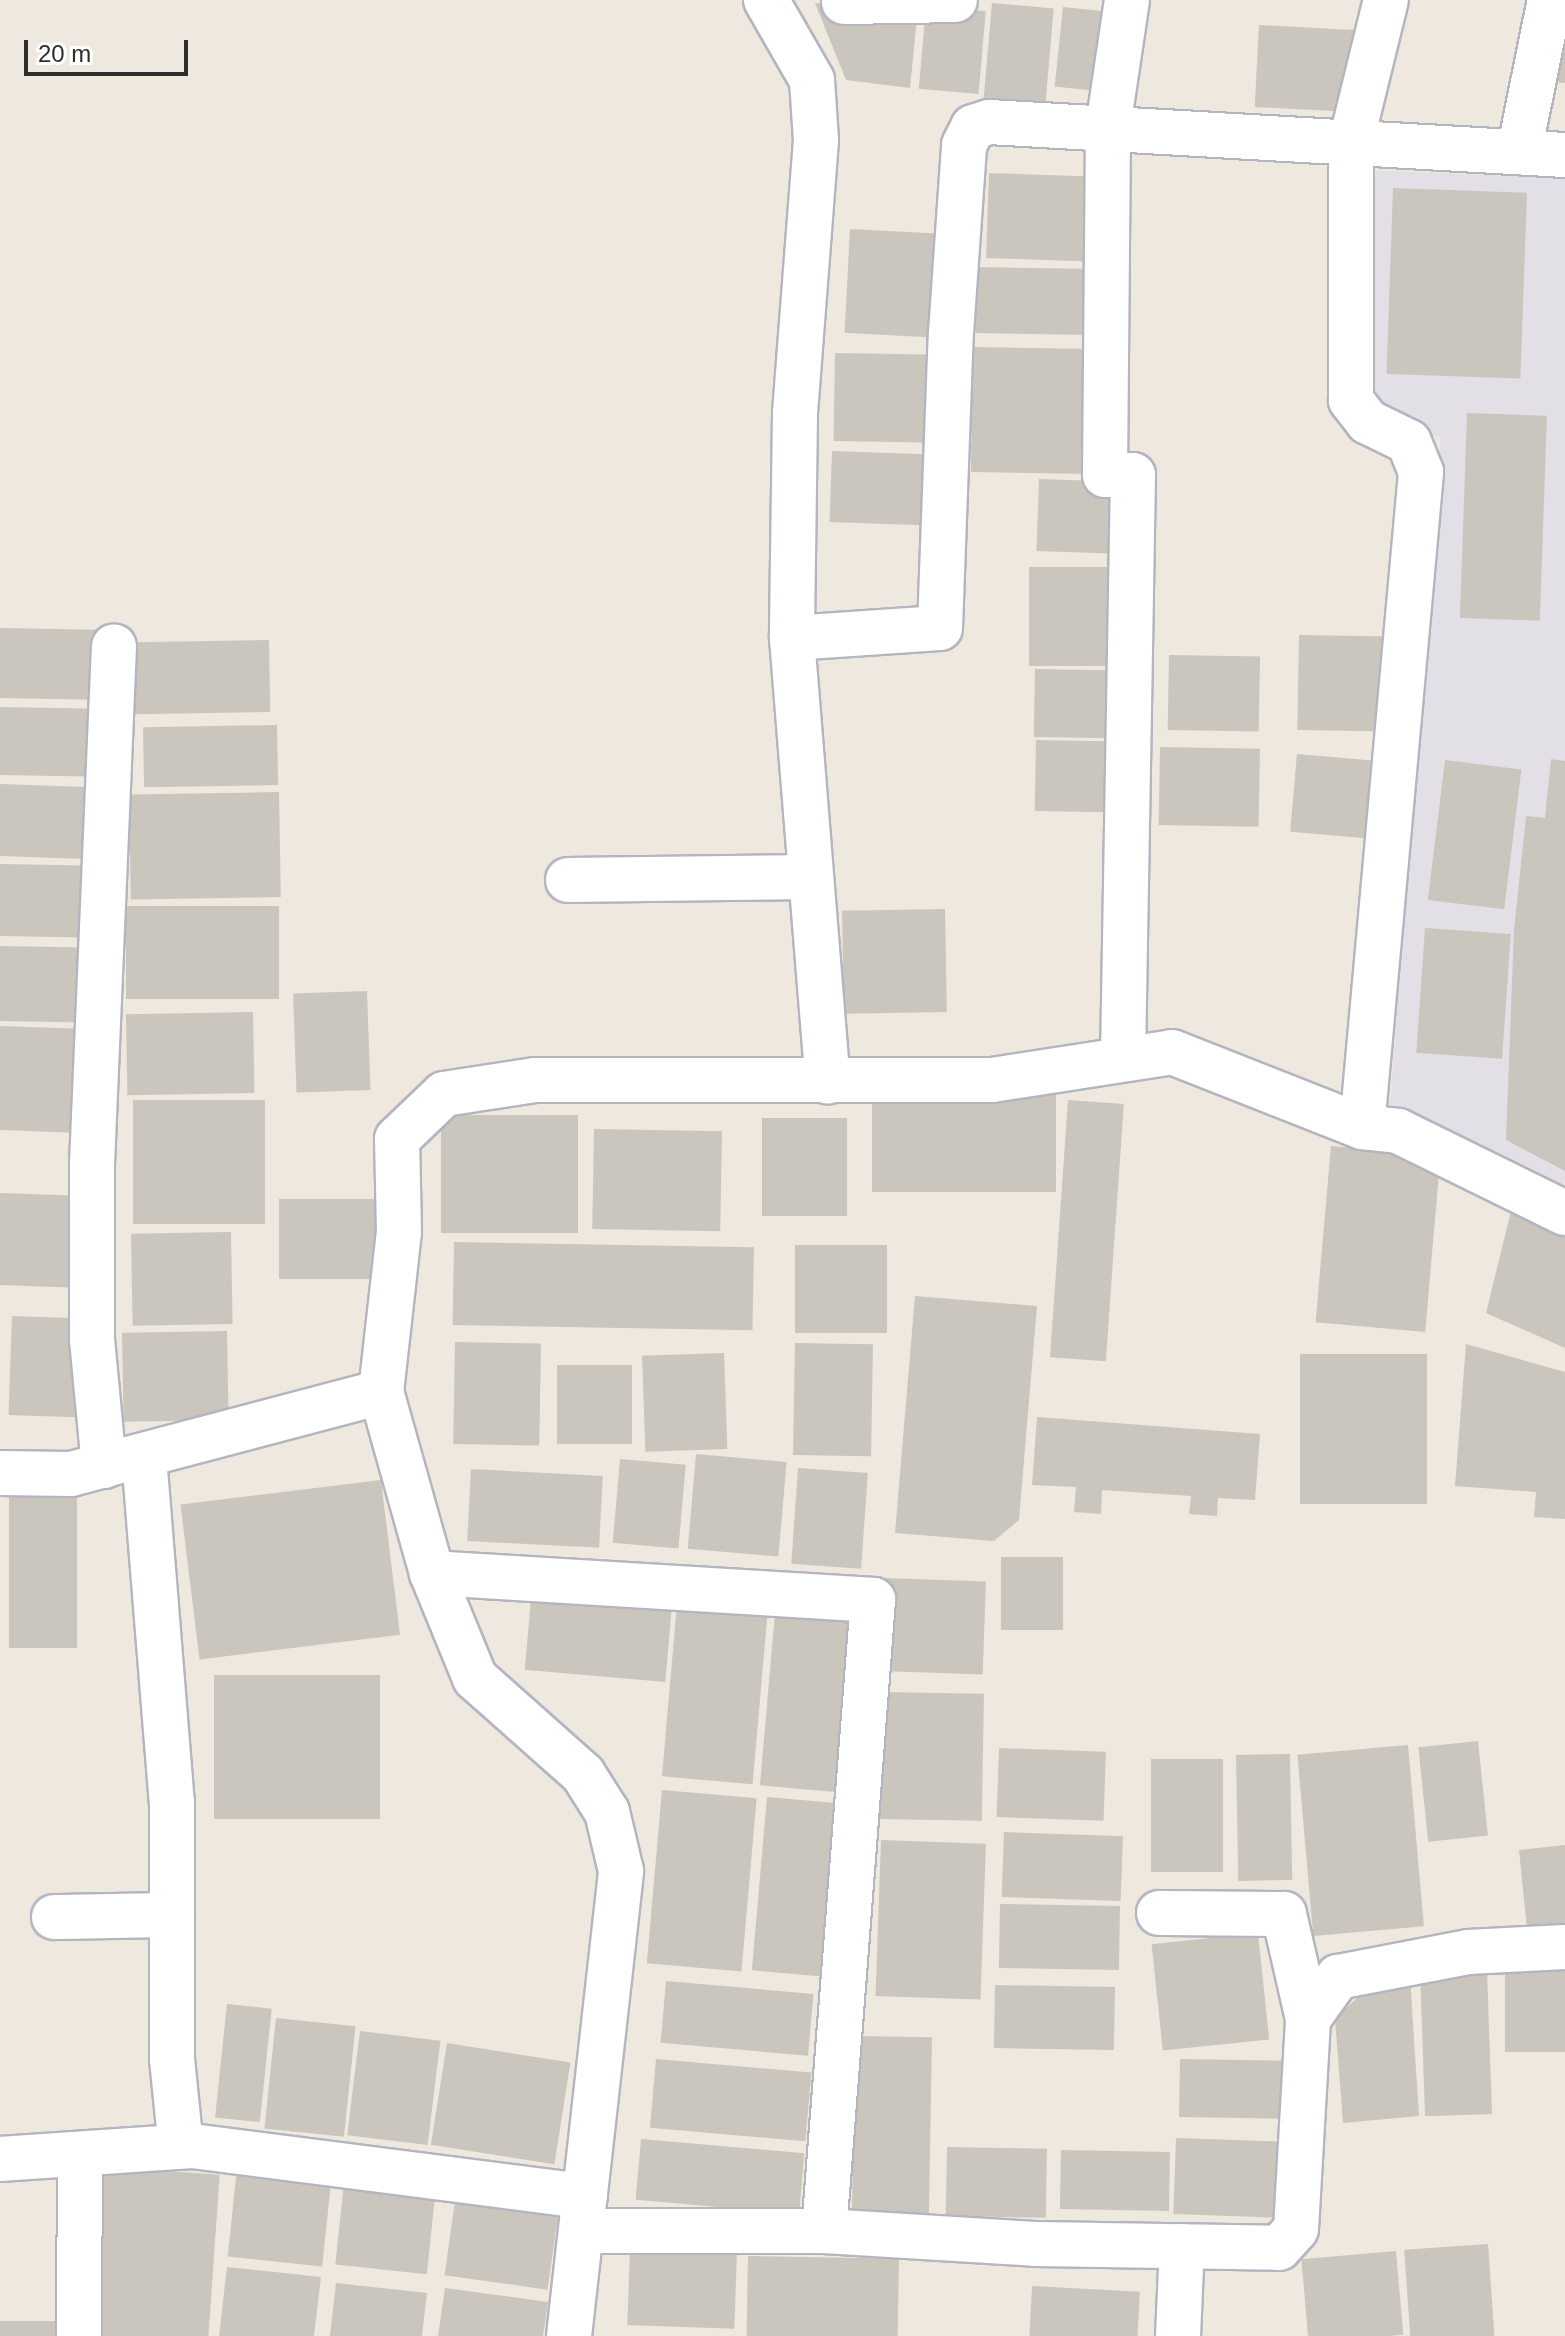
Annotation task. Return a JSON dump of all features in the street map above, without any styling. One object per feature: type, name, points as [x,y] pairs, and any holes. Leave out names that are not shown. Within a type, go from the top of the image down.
[{"type":"street","points":[[766,0],[812,80],[816,140],[795,414],[792,638],[828,1082]]},
{"type":"street","points":[[844,2],[955,0]]},
{"type":"street","points":[[1123,1059],[1133,475],[1105,475],[1108,127],[1127,0]]},
{"type":"street","points":[[1362,1127],[1421,472],[1409,442],[1368,422],[1351,400],[1351,142],[1386,0]]},
{"type":"street","points":[[1519,152],[1550,0]]},
{"type":"street","points":[[792,638],[940,628],[964,145],[973,127],[989,122],[1108,127],[1565,155]]},
{"type":"street","points":[[114,646],[92,1164],[92,1340],[124,1461],[172,1802],[172,2059],[181,2147]]},
{"type":"street","points":[[568,880],[809,877]]},
{"type":"street","points":[[569,2336],[621,1871],[607,1812],[583,1774],[475,1678],[432,1573],[381,1392],[399,1232],[397,1139],[444,1094],[535,1080],[992,1080],[1172,1052],[1362,1127],[1398,1131],[1565,1213]]},
{"type":"street","points":[[0,1473],[71,1474],[381,1392]]},
{"type":"street","points":[[432,1573],[873,1600],[824,2231]]},
{"type":"street","points":[[0,2159],[181,2147],[583,2213],[1035,2244],[1279,2248],[1289,2243],[1296,2229],[1308,2019],[1284,1914],[1159,1913]]},
{"type":"street","points":[[54,1917],[172,1915]]},
{"type":"street","points":[[1308,2019],[1338,1977],[1468,1952],[1565,1947]]},
{"type":"street","points":[[79,2336],[80,2156]]},
{"type":"street","points":[[1178,2336],[1182,2246]]},
{"type":"shaded area","points":[[1358,170],[1565,178],[1565,1201],[1389,1117],[1441,437],[1371,416]]},
{"type":"building","points":[[815,3],[918,8],[910,88],[846,80]]},
{"type":"building","points":[[992,3],[1054,8],[1045,107],[983,102]]},
{"type":"building","points":[[926,6],[986,11],[979,94],[919,89]]},
{"type":"building","points":[[1063,7],[1114,12],[1105,92],[1055,87]]},
{"type":"building","points":[[1565,7],[1565,83],[1556,82]]},
{"type":"building","points":[[1259,25],[1358,30],[1354,112],[1255,107]]},
{"type":"building","points":[[989,173],[1099,177],[1096,262],[986,258]]},
{"type":"building","points":[[1393,188],[1527,193],[1520,379],[1387,374]]},
{"type":"building","points":[[850,229],[952,234],[946,338],[845,333]]},
{"type":"building","points":[[977,267],[1097,269],[1096,335],[976,333]]},
{"type":"building","points":[[973,347],[1094,349],[1092,474],[971,472]]},
{"type":"building","points":[[835,353],[941,355],[939,443],[833,441]]},
{"type":"building","points":[[1467,413],[1547,416],[1540,621],[1460,618]]},
{"type":"building","points":[[832,451],[940,455],[937,526],[830,522]]},
{"type":"building","points":[[1039,479],[1128,482],[1125,554],[1036,551]]},
{"type":"building","points":[[1029,567],[1123,567],[1123,666],[1029,666]]},
{"type":"building","points":[[0,628],[97,630],[96,700],[0,698]]},
{"type":"building","points":[[1299,635],[1391,637],[1389,732],[1297,730]]},
{"type":"building","points":[[269,640],[270,712],[120,715],[119,643]]},
{"type":"building","points":[[1169,655],[1260,657],[1259,732],[1168,730]]},
{"type":"building","points":[[1035,669],[1122,671],[1121,739],[1034,737]]},
{"type":"building","points":[[0,707],[89,709],[88,777],[0,775]]},
{"type":"building","points":[[277,725],[278,785],[144,787],[143,727]]},
{"type":"building","points":[[1036,740],[1122,742],[1121,812],[1035,811]]},
{"type":"building","points":[[1160,747],[1260,749],[1259,827],[1159,825]]},
{"type":"building","points":[[1297,754],[1390,762],[1383,840],[1290,832]]},
{"type":"building","points":[[1551,759],[1565,761],[1565,1171],[1506,1140],[1514,930],[1526,816],[1545,818]]},
{"type":"building","points":[[1445,760],[1521,769],[1504,909],[1428,900]]},
{"type":"building","points":[[0,784],[87,787],[84,859],[0,856]]},
{"type":"building","points":[[279,792],[281,897],[131,900],[129,795]]},
{"type":"building","points":[[0,864],[86,866],[85,937],[0,936]]},
{"type":"building","points":[[126,906],[279,906],[279,999],[126,999]]},
{"type":"building","points":[[945,909],[947,1012],[844,1014],[842,911]]},
{"type":"building","points":[[1425,928],[1511,934],[1502,1059],[1416,1053]]},
{"type":"building","points":[[0,946],[85,947],[84,1022],[0,1021]]},
{"type":"building","points":[[367,991],[370,1090],[297,1093],[293,994]]},
{"type":"building","points":[[253,1012],[254,1093],[127,1095],[126,1014]]},
{"type":"building","points":[[0,1026],[80,1029],[76,1133],[0,1130]]},
{"type":"building","points":[[872,1088],[1056,1088],[1056,1192],[872,1192]]},
{"type":"building","points":[[133,1100],[265,1100],[265,1224],[133,1224]]},
{"type":"building","points":[[1068,1100],[1124,1104],[1106,1361],[1050,1357]]},
{"type":"building","points":[[441,1115],[578,1115],[578,1233],[441,1233]]},
{"type":"building","points":[[762,1118],[847,1118],[847,1216],[762,1216]]},
{"type":"building","points":[[594,1129],[722,1131],[720,1231],[592,1229]]},
{"type":"building","points":[[1331,1146],[1441,1156],[1425,1332],[1316,1322]]},
{"type":"building","points":[[0,1193],[87,1196],[84,1288],[0,1285]]},
{"type":"building","points":[[279,1199],[378,1199],[378,1279],[279,1279]]},
{"type":"building","points":[[1514,1199],[1565,1224],[1565,1348],[1486,1313]]},
{"type":"building","points":[[231,1232],[233,1324],[133,1326],[131,1234]]},
{"type":"building","points":[[454,1242],[754,1247],[753,1330],[453,1325]]},
{"type":"building","points":[[795,1245],[887,1245],[887,1333],[795,1333]]},
{"type":"building","points":[[915,1296],[1037,1306],[1019,1520],[994,1541],[895,1533]]},
{"type":"building","points":[[12,1316],[86,1319],[82,1418],[9,1415]]},
{"type":"building","points":[[227,1331],[229,1420],[124,1422],[122,1333]]},
{"type":"building","points":[[455,1342],[541,1344],[539,1445],[453,1444]]},
{"type":"building","points":[[795,1343],[873,1344],[871,1456],[793,1455]]},
{"type":"building","points":[[1466,1344],[1565,1372],[1565,1519],[1534,1517],[1536,1492],[1455,1486]]},
{"type":"building","points":[[724,1353],[727,1449],[645,1452],[642,1356]]},
{"type":"building","points":[[1300,1354],[1427,1354],[1427,1504],[1300,1504]]},
{"type":"building","points":[[557,1365],[632,1365],[632,1444],[557,1444]]},
{"type":"building","points":[[1037,1417],[1260,1434],[1255,1500],[1218,1498],[1217,1516],[1189,1514],[1191,1496],[1102,1490],[1101,1514],[1074,1512],[1076,1487],[1032,1485]]},
{"type":"building","points":[[696,1454],[787,1462],[778,1557],[688,1549]]},
{"type":"building","points":[[620,1459],[686,1465],[678,1548],[613,1543]]},
{"type":"building","points":[[798,1468],[868,1473],[861,1569],[791,1564]]},
{"type":"building","points":[[471,1469],[603,1476],[599,1548],[467,1541]]},
{"type":"building","points":[[381,1480],[400,1635],[200,1659],[181,1505]]},
{"type":"building","points":[[9,1488],[77,1488],[77,1648],[9,1648]]},
{"type":"building","points":[[1001,1557],[1063,1557],[1063,1630],[1001,1630]]},
{"type":"building","points":[[885,1578],[986,1582],[983,1674],[882,1671]]},
{"type":"building","points":[[532,1587],[672,1599],[665,1682],[525,1670]]},
{"type":"building","points":[[677,1604],[768,1612],[753,1784],[662,1776]]},
{"type":"building","points":[[775,1613],[859,1620],[844,1793],[760,1785]]},
{"type":"building","points":[[214,1675],[380,1675],[380,1819],[214,1819]]},
{"type":"building","points":[[880,1692],[984,1694],[982,1821],[878,1819]]},
{"type":"building","points":[[1478,1741],[1488,1835],[1428,1842],[1418,1747]]},
{"type":"building","points":[[1408,1745],[1424,1926],[1313,1936],[1297,1755]]},
{"type":"building","points":[[999,1748],[1106,1752],[1104,1821],[997,1817]]},
{"type":"building","points":[[1290,1754],[1292,1880],[1238,1881],[1236,1755]]},
{"type":"building","points":[[1151,1759],[1223,1759],[1223,1872],[1151,1872]]},
{"type":"building","points":[[662,1790],[757,1798],[741,1972],[647,1963]]},
{"type":"building","points":[[767,1797],[847,1804],[832,1977],[752,1970]]},
{"type":"building","points":[[1004,1832],[1123,1836],[1121,1901],[1002,1897]]},
{"type":"building","points":[[881,1840],[986,1844],[980,2000],[876,1996]]},
{"type":"building","points":[[1565,1845],[1565,1925],[1527,1929],[1519,1850]]},
{"type":"building","points":[[1000,1904],[1120,1906],[1119,1970],[999,1968]]},
{"type":"building","points":[[1258,1933],[1269,2039],[1163,2051],[1152,1944]]},
{"type":"building","points":[[1505,1969],[1565,1969],[1565,2052],[1505,2052]]},
{"type":"building","points":[[1487,1970],[1492,2114],[1425,2116],[1420,1972]]},
{"type":"building","points":[[1410,1977],[1419,2116],[1343,2123],[1335,2018],[1377,1980]]},
{"type":"building","points":[[666,1981],[813,1994],[808,2056],[661,2043]]},
{"type":"building","points":[[995,1985],[1115,1987],[1114,2050],[994,2048]]},
{"type":"building","points":[[227,2004],[272,2009],[260,2122],[215,2117]]},
{"type":"building","points":[[276,2018],[356,2026],[344,2137],[264,2128]]},
{"type":"building","points":[[360,2031],[440,2041],[428,2145],[347,2135]]},
{"type":"building","points":[[855,2036],[932,2037],[929,2214],[852,2213]]},
{"type":"building","points":[[447,2043],[570,2063],[554,2164],[431,2145]]},
{"type":"building","points":[[656,2059],[811,2073],[805,2141],[650,2128]]},
{"type":"building","points":[[1180,2059],[1284,2061],[1283,2119],[1179,2117]]},
{"type":"building","points":[[1176,2138],[1284,2142],[1281,2218],[1173,2214]]},
{"type":"building","points":[[641,2139],[804,2153],[799,2214],[636,2200]]},
{"type":"building","points":[[947,2147],[1047,2149],[1046,2218],[946,2216]]},
{"type":"building","points":[[1061,2150],[1170,2152],[1169,2211],[1060,2209]]},
{"type":"building","points":[[95,2166],[220,2175],[208,2336],[83,2336]]},
{"type":"building","points":[[237,2168],[331,2178],[322,2266],[228,2257]]},
{"type":"building","points":[[344,2182],[435,2192],[427,2274],[335,2265]]},
{"type":"building","points":[[456,2194],[559,2208],[548,2290],[445,2275]]},
{"type":"building","points":[[1488,2244],[1494,2336],[1410,2336],[1404,2250]]},
{"type":"building","points":[[630,2249],[737,2253],[734,2329],[627,2325]]},
{"type":"building","points":[[1396,2251],[1403,2335],[1308,2336],[1301,2259]]},
{"type":"building","points":[[748,2256],[899,2259],[898,2336],[747,2336]]},
{"type":"building","points":[[227,2267],[321,2277],[314,2336],[219,2336]]},
{"type":"building","points":[[336,2283],[427,2293],[422,2336],[330,2336]]},
{"type":"building","points":[[1032,2286],[1140,2292],[1138,2336],[1029,2336]]},
{"type":"building","points":[[445,2288],[548,2302],[543,2336],[438,2336]]},
{"type":"building","points":[[0,2321],[62,2321],[62,2336],[0,2336]]}]
